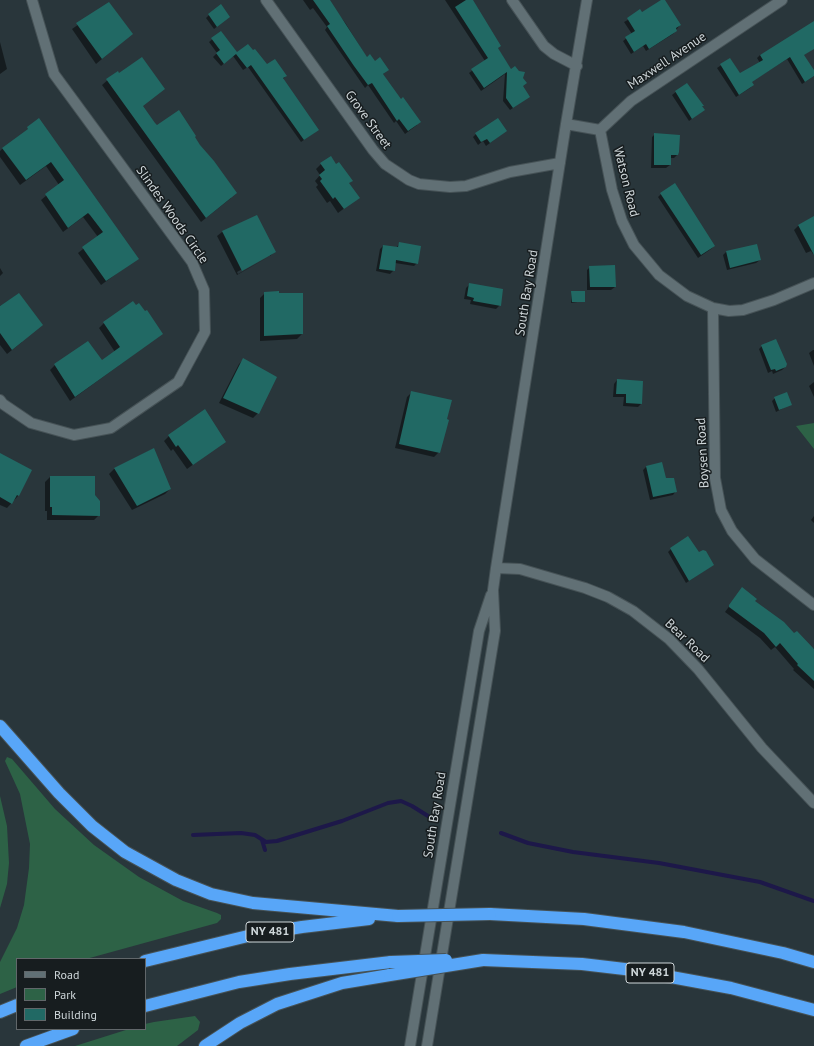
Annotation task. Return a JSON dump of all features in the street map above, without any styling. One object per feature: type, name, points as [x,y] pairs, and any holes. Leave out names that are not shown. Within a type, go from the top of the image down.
[{"type":"highway","points":[[0,726],[59,793],[92,826],[125,852],[176,880],[210,894],[253,903],[398,916]]},
{"type":"highway","name":"NY 481","points":[[146,961],[252,935],[302,927],[398,916],[490,914],[584,919],[684,932],[782,953],[814,962]]},
{"type":"highway","points":[[205,1046],[240,1023],[277,1004],[342,984],[483,960]]},
{"type":"highway","name":"NY 481","points":[[146,1006],[239,982],[290,974],[391,962],[483,960],[575,964],[633,970],[731,988],[814,1010]]},
{"type":"highway","points":[[0,1012],[16,1005]]},
{"type":"highway","points":[[26,1046],[70,1030]]},
{"type":"street","name":"Slindes Woods Circle","points":[[0,400],[3,404],[31,422],[74,435],[111,428],[178,382],[205,332],[204,290],[192,262],[54,74],[32,0]]},
{"type":"street","name":"Grove Street","points":[[266,0],[373,150],[385,164],[409,180],[419,184],[450,187],[466,186],[510,172],[560,163]]},
{"type":"street","points":[[512,0],[544,46],[554,54],[577,66]]},
{"type":"street","name":"South Bay Road","points":[[427,1046],[494,631],[493,590],[496,568],[566,124],[588,0]]},
{"type":"street","name":"Maxwell Avenue","points":[[600,130],[631,101],[782,0]]},
{"type":"street","points":[[566,124],[600,130]]},
{"type":"street","name":"Watson Road","points":[[600,130],[612,190],[622,221],[634,245],[659,274],[687,296],[713,308],[729,311],[743,310],[774,300],[814,283]]},
{"type":"street","name":"Boysen Road","points":[[713,308],[715,478],[721,510],[732,531],[755,558],[814,605]]},
{"type":"street","name":"Bear Road","points":[[496,568],[520,569],[585,588],[608,597],[633,611],[669,638],[698,669],[762,748],[814,803]]},
{"type":"street","name":"South Bay Road","points":[[410,1046],[479,631],[493,590]]},
{"type":"green space","points":[[814,423],[814,449],[796,426]]},
{"type":"green space","points":[[7,757],[12,759],[55,809],[94,845],[139,877],[183,901],[221,915],[221,919],[217,923],[90,958],[16,958],[16,987],[0,994],[0,962],[17,928],[24,905],[29,868],[30,844],[20,794],[5,761]]},
{"type":"green space","points":[[0,796],[7,826],[9,863],[7,884],[0,908]]},
{"type":"green space","points":[[195,1016],[200,1022],[198,1030],[177,1046],[75,1046],[126,1030],[146,1030],[146,1024]]},
{"type":"building","points":[[313,0],[330,0],[367,57],[370,54],[375,61],[380,57],[389,70],[383,74],[401,99],[403,97],[421,122],[408,131],[399,119],[397,121],[372,83],[368,85],[354,66],[327,26],[330,24]]},
{"type":"building","points":[[466,0],[473,0],[501,46],[498,48],[511,69],[515,66],[519,71],[525,72],[523,78],[527,83],[523,86],[530,97],[513,108],[506,98],[507,72],[484,88],[471,69],[488,58],[455,7]]},
{"type":"building","points":[[661,0],[665,0],[681,25],[676,28],[677,31],[649,49],[646,44],[634,52],[625,37],[635,31],[627,18],[640,9],[642,12]]},
{"type":"building","points":[[109,2],[133,34],[102,59],[76,23]]},
{"type":"building","points":[[221,4],[230,17],[217,27],[208,14]]},
{"type":"building","points":[[814,21],[814,49],[804,55],[814,70],[814,76],[805,82],[790,57],[752,82],[754,85],[739,95],[720,64],[730,58],[740,73],[763,60],[760,55]]},
{"type":"building","points":[[221,31],[237,52],[248,44],[253,50],[255,49],[267,64],[275,59],[287,76],[283,78],[319,130],[304,140],[251,65],[247,68],[236,54],[224,64],[216,53],[220,50],[211,38]]},
{"type":"building","points":[[142,57],[165,89],[143,106],[157,125],[179,110],[196,136],[195,137],[200,145],[214,161],[237,193],[206,218],[106,79],[118,71],[119,73]]},
{"type":"building","points":[[687,83],[704,106],[702,106],[705,110],[692,119],[675,91]]},
{"type":"building","points":[[39,118],[139,259],[106,281],[82,247],[103,232],[88,213],[68,228],[45,194],[64,180],[51,162],[26,180],[2,148],[28,129],[27,127]]},
{"type":"building","points":[[498,118],[507,131],[490,143],[487,139],[481,142],[475,133]]},
{"type":"building","points":[[654,133],[680,135],[679,152],[678,155],[671,155],[671,165],[654,165]]},
{"type":"building","points":[[331,156],[336,164],[339,162],[353,181],[349,183],[360,198],[344,209],[335,197],[333,199],[320,181],[322,179],[319,175],[325,170],[320,163]]},
{"type":"building","points":[[675,183],[715,246],[701,255],[660,193]]},
{"type":"building","points":[[257,215],[276,252],[242,271],[222,231]]},
{"type":"building","points":[[814,216],[814,255],[798,225]]},
{"type":"building","points":[[399,242],[421,246],[418,264],[396,260],[395,271],[379,269],[383,245],[398,247]]},
{"type":"building","points":[[757,244],[761,260],[730,268],[726,251]]},
{"type":"building","points":[[615,265],[616,287],[590,287],[589,266]]},
{"type":"building","points":[[469,283],[503,289],[501,306],[473,301],[474,298],[467,296]]},
{"type":"building","points":[[279,291],[279,293],[303,293],[303,334],[264,336],[264,292]]},
{"type":"building","points":[[571,291],[585,291],[585,302],[572,302]]},
{"type":"building","points":[[19,293],[43,325],[12,350],[0,333],[0,306]]},
{"type":"building","points":[[133,301],[136,305],[139,303],[145,311],[147,310],[163,334],[75,397],[54,364],[88,341],[102,360],[120,347],[103,322]]},
{"type":"building","points":[[776,339],[787,364],[786,367],[776,371],[775,369],[771,370],[761,345]]},
{"type":"building","points":[[243,358],[277,377],[259,414],[223,398]]},
{"type":"building","points":[[617,379],[643,381],[642,404],[626,403],[626,394],[616,394]]},
{"type":"building","points":[[411,391],[452,400],[447,419],[449,420],[440,453],[399,444]]},
{"type":"building","points":[[787,392],[792,405],[779,410],[774,397]]},
{"type":"building","points":[[205,409],[226,442],[193,465],[178,445],[176,447],[168,435]]},
{"type":"building","points":[[154,448],[171,489],[137,506],[114,468]]},
{"type":"building","points":[[0,453],[32,470],[19,496],[17,495],[12,504],[0,497]]},
{"type":"building","points":[[662,462],[666,478],[674,478],[677,492],[653,497],[646,466]]},
{"type":"building","points":[[50,476],[95,476],[95,495],[100,501],[100,516],[52,515],[52,507],[50,507]]},
{"type":"building","points":[[688,536],[699,552],[703,550],[706,551],[714,565],[689,581],[670,548]]},
{"type":"building","points":[[742,587],[757,599],[755,601],[784,622],[794,633],[797,631],[814,649],[814,681],[797,665],[798,664],[780,643],[776,647],[764,633],[729,607]]},
{"type":"waterway","points":[[193,835],[241,833],[255,835],[266,842],[277,841],[342,821],[388,803],[401,801],[428,816]]},
{"type":"waterway","points":[[501,833],[528,843],[573,852],[659,863],[760,882],[814,901]]},
{"type":"waterway","points":[[262,840],[265,850]]}]
